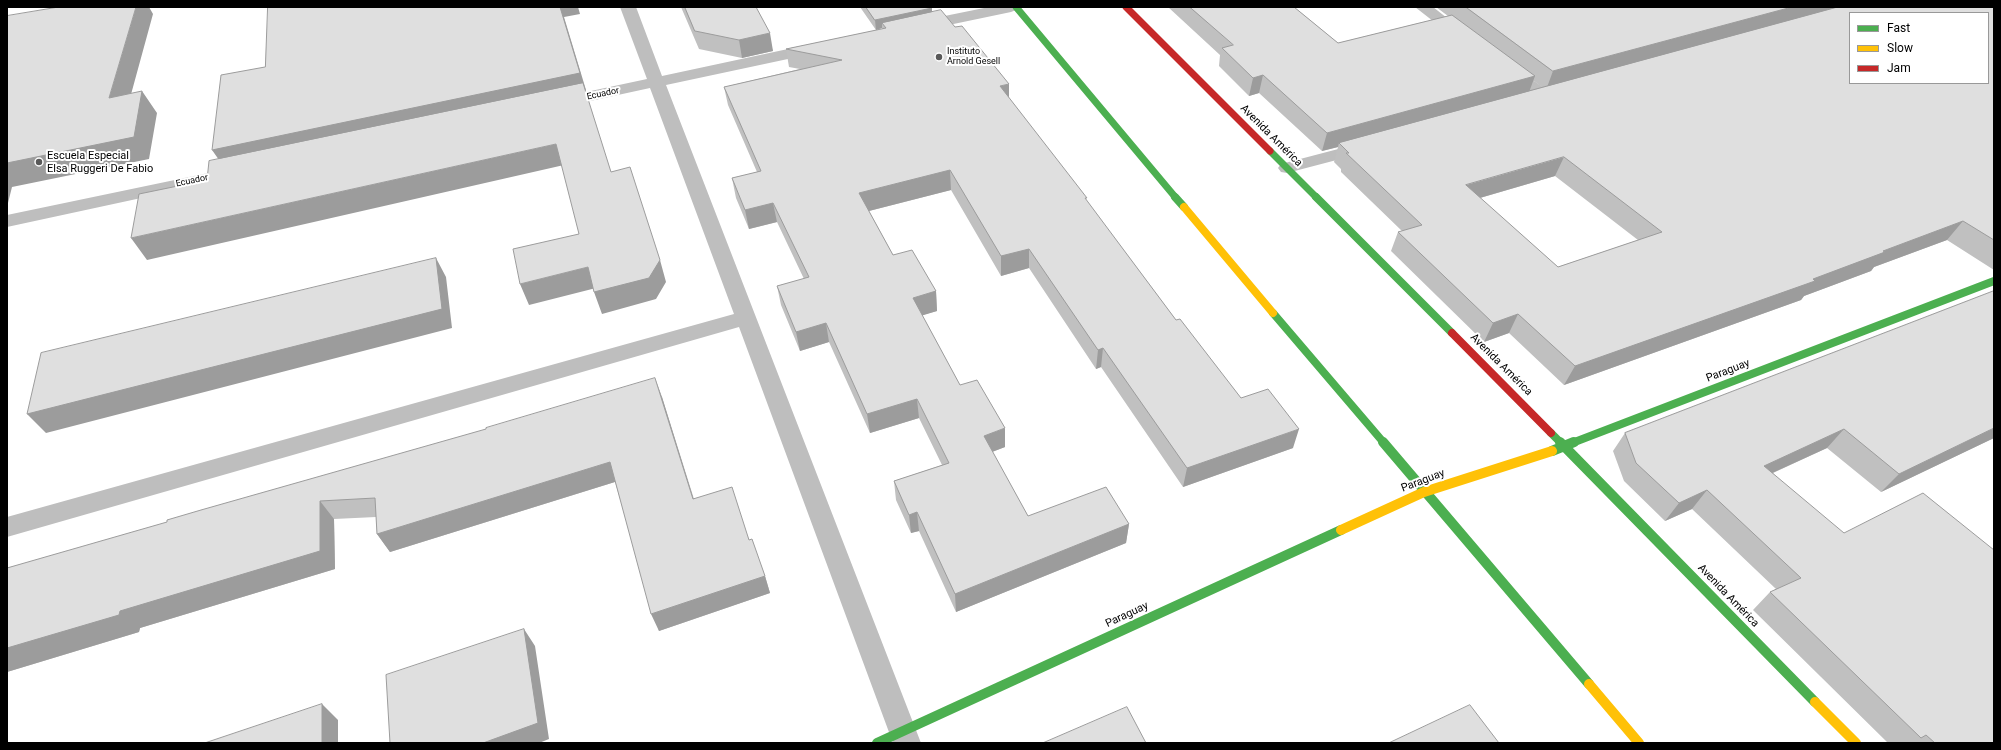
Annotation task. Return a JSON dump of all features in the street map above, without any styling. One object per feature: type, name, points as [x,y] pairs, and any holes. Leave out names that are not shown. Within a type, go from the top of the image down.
[{"type":"main road","points":[[1016,7],[1424,492],[1639,743]]},
{"type":"main road","name":"Avenida América","points":[[1126,7],[1565,447],[1856,743]]},
{"type":"main road","name":"Paraguay","points":[[877,743],[905,737],[1424,492],[1565,447],[1994,281]]},
{"type":"street","points":[[628,7],[905,737]]},
{"type":"street","points":[[903,30],[1011,7]]},
{"type":"street","points":[[1423,7],[1474,45]]},
{"type":"street","name":"Ecuador","points":[[540,107],[834,44]]},
{"type":"street","points":[[1493,59],[1552,95],[1522,103]]},
{"type":"street","points":[[1287,168],[1378,143]]},
{"type":"street","name":"Ecuador","points":[[7,221],[254,168]]},
{"type":"street","points":[[7,527],[746,318]]},
{"type":"building","points":[[59,7],[136,7],[109,98],[142,91],[134,137],[7,163],[7,16]]},
{"type":"building","points":[[268,7],[560,7],[580,73],[212,150],[221,75],[265,67]]},
{"type":"building","points":[[685,7],[756,7],[770,33],[739,40],[695,31]]},
{"type":"building","points":[[866,7],[931,7],[932,8],[875,20]]},
{"type":"building","points":[[1190,7],[1294,7],[1338,43],[1452,15],[1535,76],[1327,133],[1263,75],[1253,78],[1222,48],[1233,45]]},
{"type":"building","points":[[1466,7],[1792,7],[1553,71]]},
{"type":"building","points":[[1838,7],[1994,7],[1994,240],[1963,221],[1813,279],[1815,281],[1575,366],[1518,314],[1493,323],[1398,232],[1422,225],[1346,153],[1349,153],[1339,143]],"holes":[[[1564,157],[1662,232],[1558,267],[1466,185]]]},
{"type":"building","points":[[941,10],[955,27],[962,26],[1009,84],[1000,86],[1087,198],[1085,198],[1176,320],[1180,319],[1241,398],[1268,389],[1299,429],[1187,468],[1103,348],[1098,350],[1029,249],[1001,256],[950,170],[859,193],[893,255],[912,250],[936,291],[913,298],[960,385],[977,380],[1005,428],[984,436],[1028,516],[1106,487],[1129,524],[955,594],[917,512],[909,515],[894,481],[949,463],[917,399],[867,414],[826,323],[796,332],[777,286],[809,277],[773,203],[745,210],[732,178],[761,171],[724,87],[842,60],[786,49],[886,28],[882,23]]},
{"type":"building","points":[[583,83],[611,172],[630,167],[660,260],[649,278],[594,292],[588,267],[520,284],[513,249],[579,234],[556,144],[131,238],[139,194],[207,180],[209,161]]},
{"type":"building","points":[[436,258],[442,309],[27,414],[41,353]]},
{"type":"building","points":[[1994,291],[1994,428],[1899,474],[1844,429],[1764,466],[1844,533],[1923,493],[1994,550],[1994,743],[1935,743],[1926,735],[1921,738],[1770,592],[1801,578],[1707,490],[1679,503],[1636,463],[1625,433]]},
{"type":"building","points":[[655,378],[693,499],[732,487],[749,540],[752,539],[765,576],[651,614],[610,462],[377,534],[375,498],[320,501],[320,551],[120,611],[119,615],[7,648],[7,568],[167,522],[167,520],[201,510],[486,429]]},
{"type":"building","points":[[524,629],[538,723],[483,743],[390,743],[386,675]]},
{"type":"building","points":[[322,704],[322,743],[205,743]]},
{"type":"building","points":[[1470,705],[1499,743],[1389,743]]},
{"type":"building","points":[[1127,707],[1146,743],[1043,743]]},
{"type":"traffic: fast","points":[[1016,7],[1184,207]]},
{"type":"traffic: fast","points":[[1270,151],[1452,333]]},
{"type":"traffic: fast","points":[[1552,451],[1994,281]]},
{"type":"traffic: fast","points":[[1273,313],[1589,684]]},
{"type":"traffic: fast","points":[[1551,433],[1815,702]]},
{"type":"traffic: fast","points":[[877,743],[1341,530]]},
{"type":"traffic: slow","points":[[1184,207],[1273,313]]},
{"type":"traffic: slow","points":[[1341,530],[1424,492],[1552,451]]},
{"type":"traffic: slow","points":[[1589,684],[1639,743]]},
{"type":"traffic: slow","points":[[1815,702],[1856,743]]},
{"type":"traffic: jam","points":[[1126,7],[1270,151]]},
{"type":"traffic: jam","points":[[1452,333],[1551,433]]},
{"type":"place","name":"Instituto Arnold Gesell","points":[[939,57]]},
{"type":"place","name":"Escuela Especial Elsa Ruggeri De Fabio","points":[[39,162]]}]
